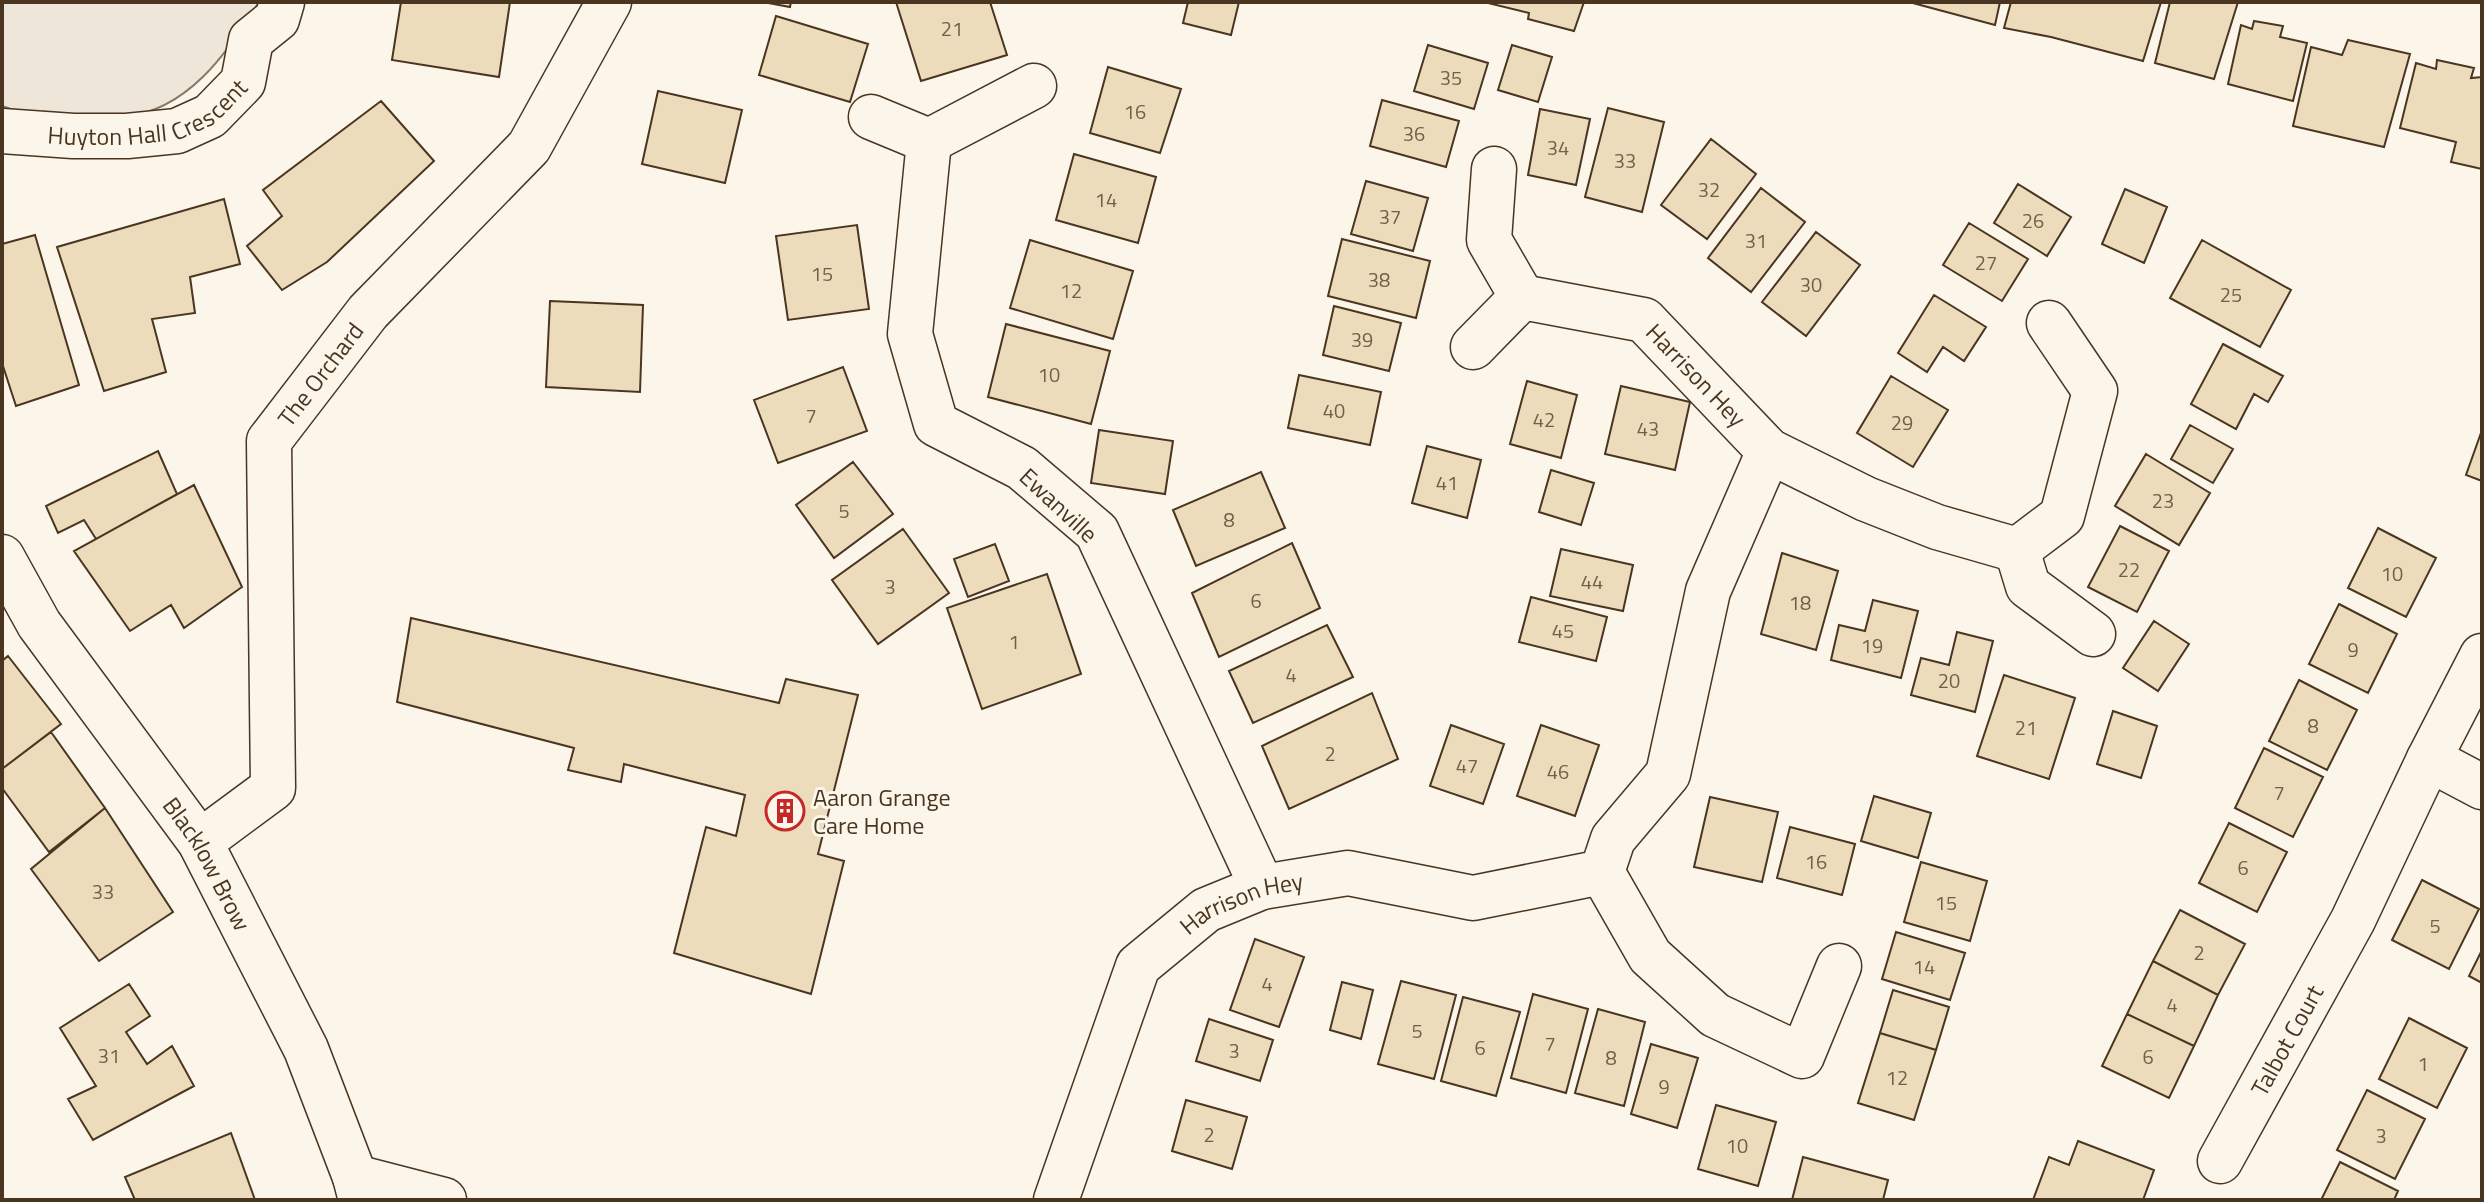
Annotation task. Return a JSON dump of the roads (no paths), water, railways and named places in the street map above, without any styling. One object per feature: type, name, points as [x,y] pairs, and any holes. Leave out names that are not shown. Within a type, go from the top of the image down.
[{"type":"street","name":"Huyton Hall Crescent","points":[[2,131],[127,136],[177,131],[210,116],[243,82],[251,40],[277,19],[282,2]]},
{"type":"street","name":"The Orchard","points":[[200,842],[273,788],[269,441],[368,312],[529,147],[609,2]]},
{"type":"street","points":[[871,117],[929,141],[1034,86]]},
{"type":"street","name":"Ewanville","points":[[929,141],[910,334],[936,424],[1022,468],[1097,532],[1262,887]]},
{"type":"street","points":[[1473,347],[1522,297],[1489,240],[1494,169]]},
{"type":"street","name":"Harrison Hey","points":[[1522,297],[1644,320],[1769,451],[1866,499],[1923,522],[2017,550]]},
{"type":"street","points":[[2049,323],[2095,391],[2062,516],[2017,550],[2028,586],[2093,634]]},
{"type":"street","points":[[1769,451],[1708,591],[1668,774],[1613,839],[1602,872],[1650,956],[1715,1015],[1802,1056],[1839,966]]},
{"type":"street","name":"Blacklow Brow","points":[[2,558],[39,624],[200,842],[306,1049],[358,1188]]},
{"type":"street","name":"Talbot Court","points":[[2220,1161],[2353,920],[2482,656]]},
{"type":"street","points":[[2429,759],[2482,787]]},
{"type":"street","name":"Harrison Hey","points":[[1056,1200],[1138,966],[1206,910],[1262,887],[1348,873],[1473,898],[1602,872]]},
{"type":"street","points":[[358,1188],[444,1200]]},
{"type":"place","name":"Aaron Grange Care Home","points":[[785,811]]}]
